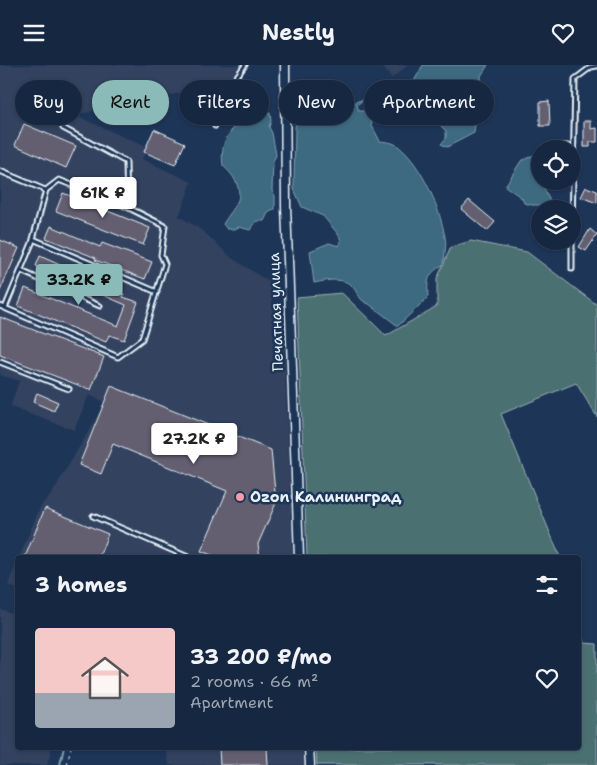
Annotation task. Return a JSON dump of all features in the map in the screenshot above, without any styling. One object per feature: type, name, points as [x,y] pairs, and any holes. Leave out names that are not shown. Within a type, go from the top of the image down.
[{"type":"street","name":"Печатная улица","points":[[285,65],[286,206],[300,555]]},
{"type":"street","points":[[309,750],[310,765]]},
{"type":"lane","points":[[215,126],[235,79],[245,65]]},
{"type":"lane","points":[[573,200],[575,79],[591,67],[597,66]]},
{"type":"lane","points":[[62,128],[126,162],[127,207]]},
{"type":"lane","points":[[0,171],[46,190]]},
{"type":"lane","points":[[0,306],[118,357],[142,339],[165,264],[161,255],[165,226],[127,207],[59,180],[46,190],[33,239],[5,308]]},
{"type":"lane","points":[[33,239],[156,292]]},
{"type":"lane","points":[[572,250],[572,269]]},
{"type":"lane","points":[[21,271],[100,306]]},
{"type":"lane","points":[[0,362],[69,389]]},
{"type":"lane","points":[[93,516],[183,555]]},
{"type":"path","points":[[67,765],[70,750]]},
{"type":"shaded area","points":[[0,65],[240,65],[230,80],[179,80],[179,93],[169,95],[169,80],[92,80],[92,111],[82,114],[82,80],[15,80],[15,125],[82,125],[82,118],[92,123],[92,125],[97,125],[148,148],[142,159],[192,182],[179,216],[203,231],[232,258],[277,287],[272,302],[283,320],[293,555],[20,555],[41,505],[51,495],[105,403],[89,395],[74,430],[10,407],[19,381],[0,375]]},
{"type":"shaded area","points":[[380,65],[409,65],[392,78]]},
{"type":"shaded area","points":[[423,65],[488,65],[481,76],[481,80],[415,80]]},
{"type":"shaded area","points":[[364,99],[357,105],[359,111],[364,111],[364,125],[372,125],[380,141],[390,142],[407,154],[429,188],[439,213],[446,240],[444,264],[432,274],[428,281],[428,297],[398,326],[362,300],[350,284],[337,280],[314,283],[310,251],[329,243],[339,246],[341,240],[323,216],[302,207],[294,189],[295,125],[354,125],[354,103]]},
{"type":"shaded area","points":[[269,113],[271,121],[269,127],[276,155],[273,162],[272,190],[275,196],[275,209],[268,213],[264,221],[257,221],[250,230],[239,227],[227,229],[223,224],[237,203],[239,190],[230,172],[223,166],[222,154],[224,144],[233,129],[238,125],[269,125]]},
{"type":"shaded area","points":[[440,125],[475,125],[474,133],[447,147],[441,144],[446,138],[446,131]]},
{"type":"shaded area","points":[[531,156],[531,190],[545,190],[550,200],[531,200],[531,205],[524,203],[522,198],[505,186],[521,161]]},
{"type":"shaded area","points":[[15,567],[15,588],[8,585]]},
{"type":"shaded area","points":[[0,609],[15,614],[15,750],[51,750],[47,765],[0,765]]},
{"type":"shaded area","points":[[166,750],[307,750],[308,765],[169,765]]},
{"type":"green space","points":[[471,241],[527,252],[597,305],[597,417],[576,383],[501,414],[559,555],[307,555],[297,297],[342,293],[386,336],[437,306],[437,279],[451,247]]},
{"type":"green space","points":[[581,631],[584,643],[597,644],[597,765],[317,765],[316,750],[581,750]]},
{"type":"building","points":[[549,101],[550,126],[540,126],[540,102]]},
{"type":"building","points":[[584,121],[591,121],[591,129],[597,128],[597,142],[590,142],[590,147],[584,147]]},
{"type":"building","points":[[24,125],[26,125],[76,146],[66,168],[15,145]]},
{"type":"building","points":[[154,129],[185,143],[175,165],[144,152]]},
{"type":"building","points":[[586,187],[597,191],[597,203],[581,197]]},
{"type":"building","points":[[63,193],[150,228],[143,245],[56,211]]},
{"type":"building","points":[[469,200],[495,222],[487,231],[461,209]]},
{"type":"building","points":[[51,226],[100,247],[102,243],[152,262],[145,279],[95,260],[96,258],[46,238]]},
{"type":"building","points":[[590,229],[597,235],[586,251],[581,248],[581,244]]},
{"type":"building","points":[[0,240],[19,248],[0,291]]},
{"type":"building","points":[[40,256],[124,294],[123,297],[138,302],[124,340],[109,335],[106,342],[18,306],[25,288],[118,326],[126,305],[36,266]]},
{"type":"building","points":[[0,317],[104,357],[91,390],[0,355]]},
{"type":"building","points":[[111,386],[271,450],[276,503],[258,544],[260,555],[212,555],[201,551],[227,491],[113,444],[101,474],[79,465]]},
{"type":"building","points":[[37,393],[58,402],[54,411],[33,402]]},
{"type":"building","points":[[45,508],[108,534],[100,555],[26,555]]},
{"type":"building","points":[[219,750],[267,750],[268,765],[220,765]]},
{"type":"waterway","points":[[60,765],[63,750]]},
{"type":"place","name":"Ozon Калининград","points":[[240,497]]}]
